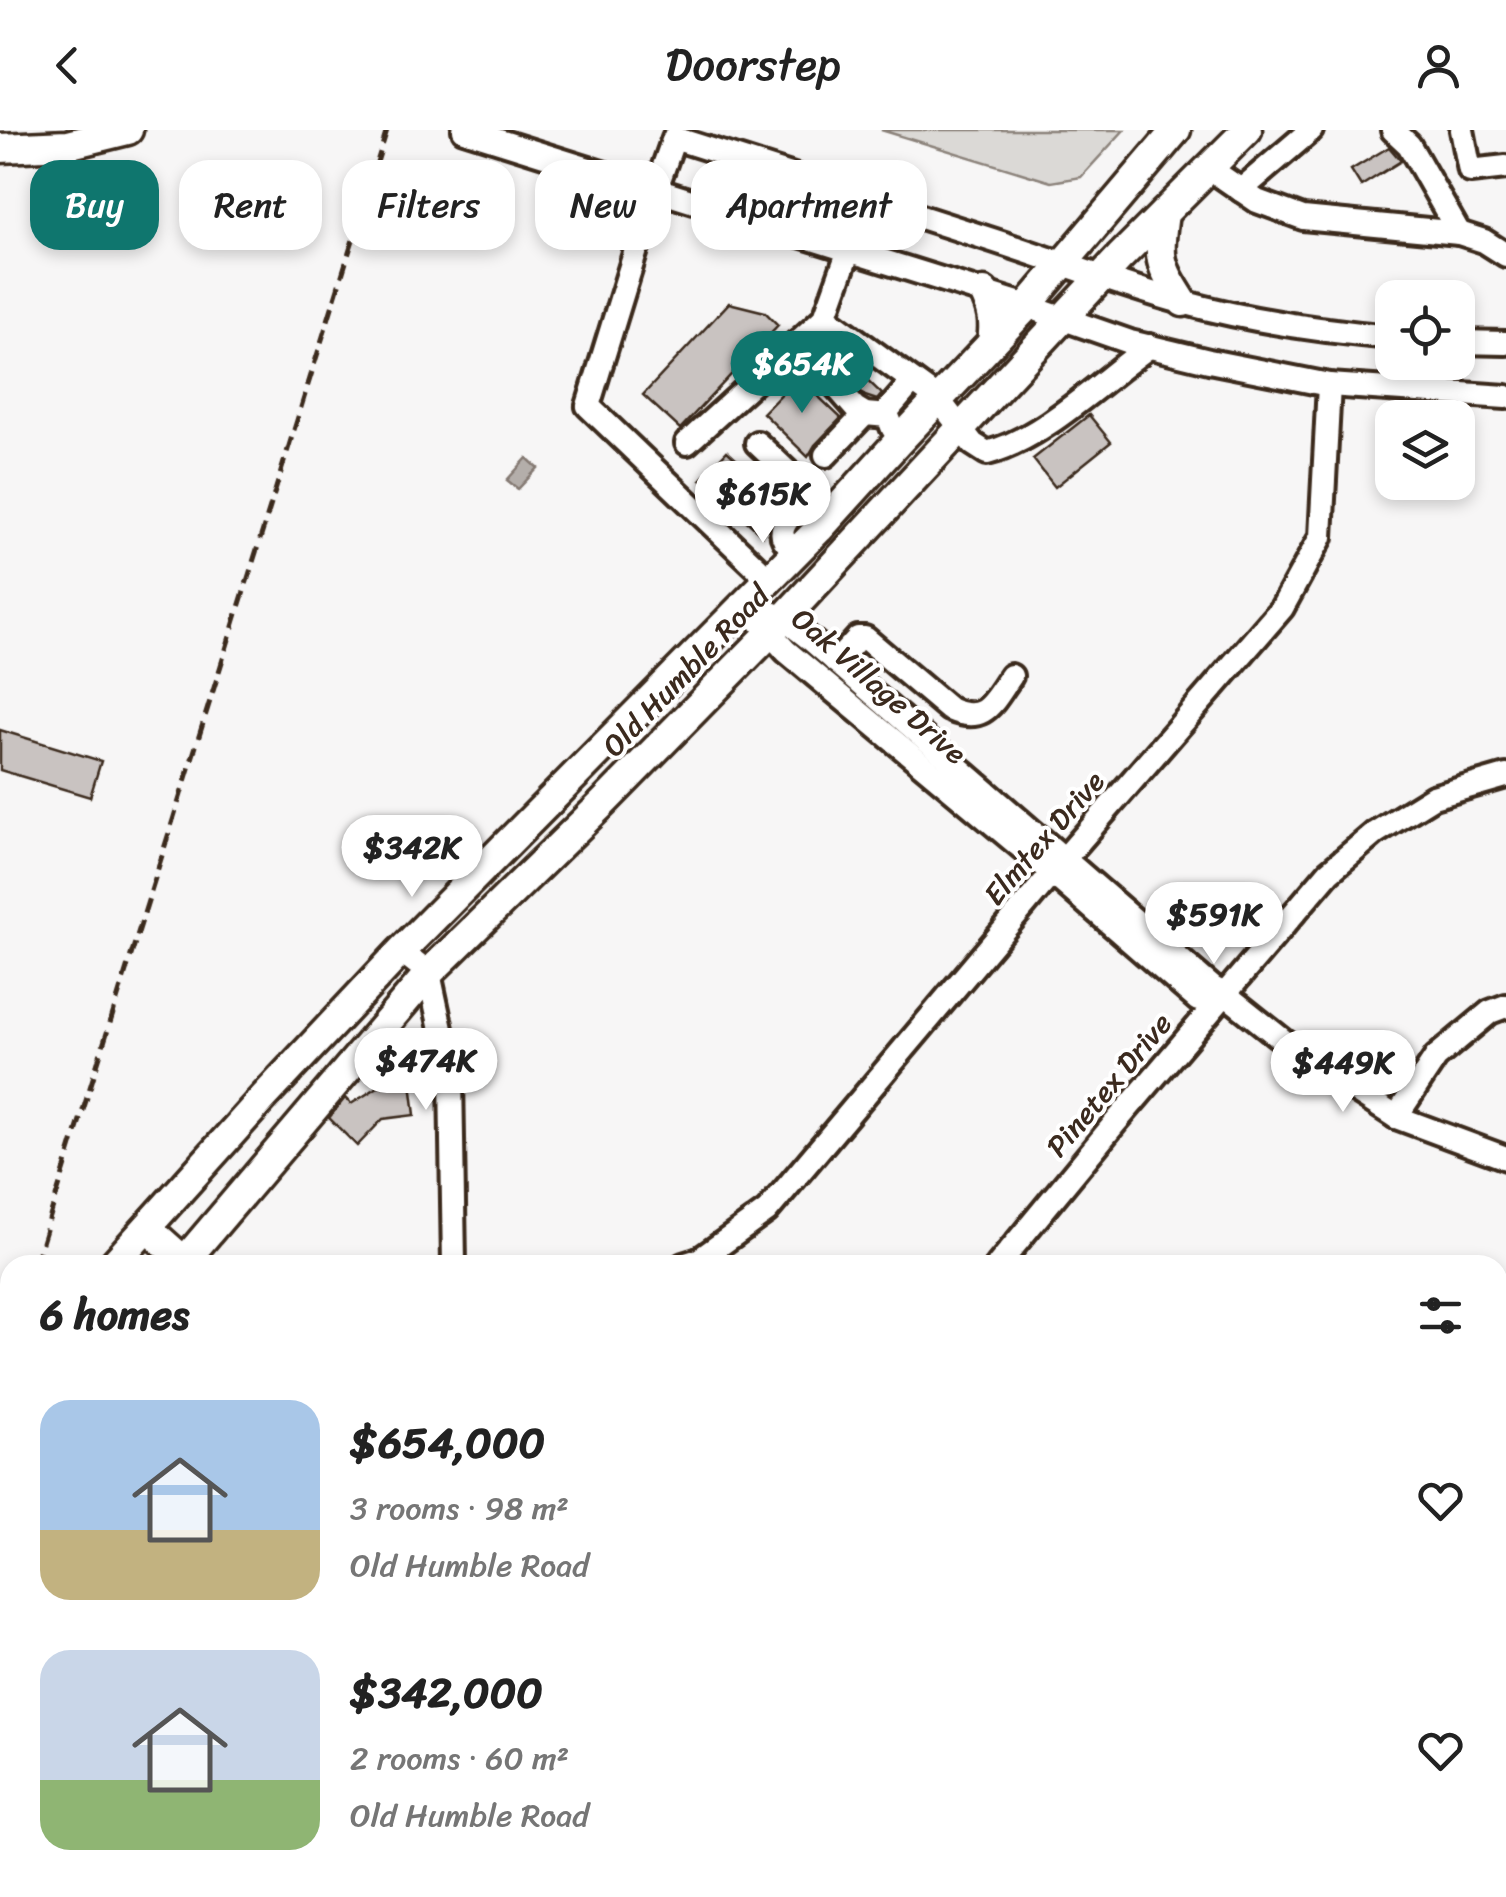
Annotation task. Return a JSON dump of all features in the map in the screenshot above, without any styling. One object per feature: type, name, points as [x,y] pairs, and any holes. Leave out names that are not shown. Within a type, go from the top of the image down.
[{"type":"main road","points":[[0,148],[67,144],[128,130]]},
{"type":"main road","name":"Old Humble Road","points":[[123,1255],[401,951],[832,514],[884,424],[938,399],[1027,306],[1176,130]]},
{"type":"main road","name":"Old Humble Road","points":[[189,1255],[429,973],[776,626],[1063,318],[1247,130]]},
{"type":"main road","points":[[1164,213],[1159,250],[1164,273],[1183,302]]},
{"type":"main road","points":[[984,292],[995,322],[992,342]]},
{"type":"main road","points":[[577,776],[603,803]]},
{"type":"main road","points":[[147,1228],[174,1255]]},
{"type":"street","points":[[464,130],[562,160]]},
{"type":"street","points":[[1241,190],[1311,130]]},
{"type":"street","points":[[1393,130],[1409,146],[1459,233]]},
{"type":"street","points":[[1462,130],[1470,171],[1506,163]]},
{"type":"street","points":[[667,160],[674,138],[1183,302],[1263,321],[1375,336]]},
{"type":"street","points":[[1209,168],[1256,201],[1303,218],[1459,233],[1506,253]]},
{"type":"street","points":[[636,250],[588,406],[770,580]]},
{"type":"street","points":[[687,444],[824,317],[849,250],[1150,346],[1209,361],[1329,385],[1506,397]]},
{"type":"street","points":[[824,317],[938,399],[973,444],[988,453],[1006,448],[1063,412],[1150,346]]},
{"type":"street","points":[[797,342],[856,408],[884,424]]},
{"type":"street","points":[[1475,342],[1506,342]]},
{"type":"street","points":[[826,456],[884,424],[888,410],[913,381]]},
{"type":"street","name":"Elmtex Drive","points":[[705,1255],[767,1211],[1282,608],[1322,537],[1329,385]]},
{"type":"street","points":[[757,443],[832,514]]},
{"type":"street","points":[[796,553],[781,532],[811,494]]},
{"type":"street","name":"Oak Village Drive","points":[[747,603],[776,626],[836,662],[910,740]]},
{"type":"street","name":"Oak Village Drive","points":[[776,626],[786,651],[910,740],[1058,866],[1198,1000],[1225,994],[1309,1062],[1396,1118],[1506,1158]]},
{"type":"street","points":[[836,662],[858,638],[864,638],[949,709],[962,715],[988,709],[1011,676]]},
{"type":"street","points":[[910,740],[941,702]]},
{"type":"street","name":"Pinetex Drive","points":[[1006,1255],[1329,872],[1375,833],[1433,797],[1506,776]]},
{"type":"street","points":[[401,951],[429,973],[451,1076],[454,1255]]},
{"type":"street","points":[[1396,1118],[1436,1058],[1490,1012],[1506,1006]]},
{"type":"shaded area","points":[[881,130],[1124,130],[1081,177],[1051,182]]},
{"type":"shaded area","points":[[527,458],[538,468],[518,489],[507,480]]},
{"type":"building","points":[[1389,147],[1401,161],[1361,186],[1351,170]]},
{"type":"building","points":[[729,303],[765,312],[778,325],[680,429],[643,395]]},
{"type":"building","points":[[831,345],[882,394],[877,400],[865,396],[826,352]]},
{"type":"building","points":[[798,377],[841,418],[808,457],[763,413]]},
{"type":"building","points":[[1089,415],[1111,442],[1055,487],[1033,459]]},
{"type":"building","points":[[727,451],[783,502],[762,535],[701,479]]},
{"type":"building","points":[[0,730],[101,761],[90,797],[0,770]]},
{"type":"building","points":[[411,1083],[415,1115],[383,1119],[357,1146],[329,1118],[345,1098],[351,1104],[378,1087]]},
{"type":"railway","points":[[38,1255],[387,130]]}]
